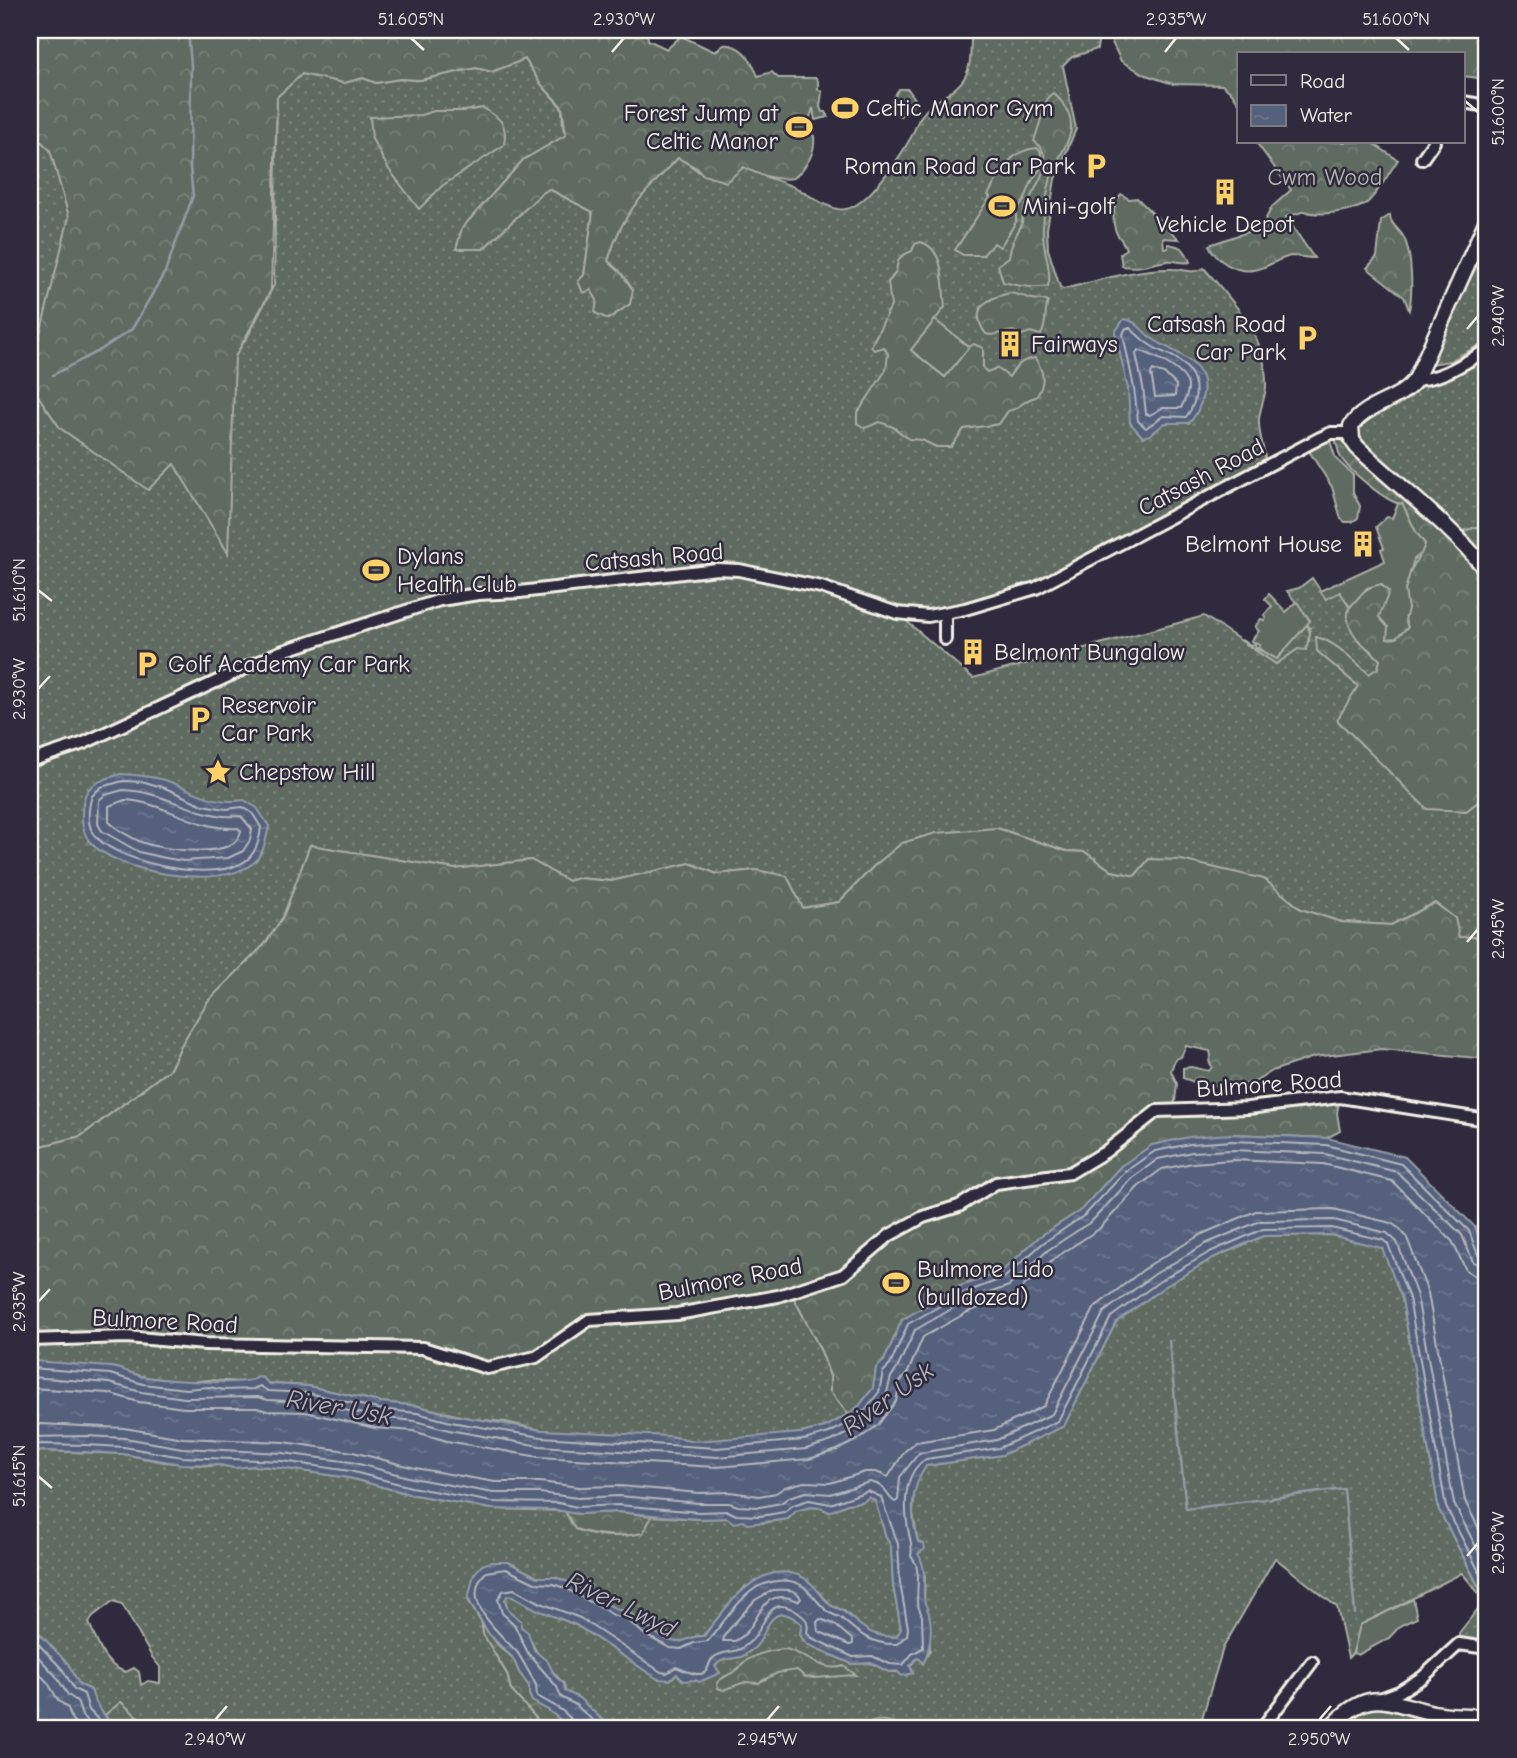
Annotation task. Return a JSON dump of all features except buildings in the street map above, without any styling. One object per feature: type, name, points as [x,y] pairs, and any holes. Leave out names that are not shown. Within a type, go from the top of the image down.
[{"type":"main road","points":[[1487,220],[1416,379],[1404,392],[1370,408],[1350,426],[1352,440],[1357,447],[1445,526],[1487,571]]},
{"type":"main road","points":[[1330,1728],[1360,1704],[1380,1699],[1433,1713],[1464,1717],[1487,1716]]},
{"type":"street","points":[[1464,102],[1487,106]]},
{"type":"street","points":[[1422,159],[1433,144]]},
{"type":"street","points":[[1416,379],[1425,379],[1449,370],[1487,350]]},
{"type":"street","name":"Catsash Road","points":[[30,761],[84,743],[280,652],[440,600],[717,569],[739,570],[821,587],[897,613],[945,613],[1037,588],[1320,438],[1331,433],[1351,433]]},
{"type":"street","points":[[945,613],[945,639]]},
{"type":"street","name":"Bulmore Road","points":[[30,1340],[127,1337],[205,1345],[423,1348],[487,1368],[536,1357],[589,1320],[677,1314],[778,1296],[843,1275],[890,1235],[923,1217],[958,1206],[996,1183],[1070,1173],[1105,1152],[1157,1111],[1248,1108],[1340,1097],[1487,1120]]},
{"type":"street","points":[[1380,1699],[1399,1692],[1423,1677],[1459,1644],[1487,1647]]},
{"type":"street","points":[[1262,1728],[1312,1662]]},
{"type":"green space","points":[[30,30],[647,30],[648,40],[667,49],[681,36],[715,52],[723,45],[736,47],[749,59],[758,76],[772,72],[778,78],[816,78],[818,89],[822,92],[820,107],[828,117],[815,120],[813,108],[807,127],[814,136],[812,153],[794,178],[768,177],[744,167],[726,182],[703,175],[697,168],[678,158],[636,204],[620,229],[608,261],[622,274],[633,290],[630,304],[608,319],[595,313],[597,300],[591,290],[583,293],[578,281],[584,275],[593,212],[549,189],[483,249],[456,249],[462,228],[523,160],[566,135],[562,107],[540,83],[525,59],[492,72],[476,68],[420,80],[400,79],[376,83],[363,78],[344,83],[302,74],[277,97],[271,290],[235,357],[228,553],[174,464],[148,490],[60,428],[30,384],[69,217],[50,150],[30,131]]},
{"type":"green space","points":[[973,30],[1088,30],[1098,42],[1097,49],[1072,57],[1063,66],[1076,129],[1055,179],[1047,229],[1048,249],[1060,287],[1063,289],[1159,269],[1192,271],[1204,268],[1247,321],[1261,351],[1266,387],[1259,424],[1265,457],[1264,462],[1036,588],[965,609],[898,614],[973,678],[1204,616],[1276,664],[1309,641],[1310,628],[1307,624],[1310,620],[1287,591],[1299,588],[1312,578],[1326,599],[1340,591],[1350,607],[1347,612],[1357,639],[1380,660],[1379,668],[1369,674],[1324,639],[1317,651],[1358,686],[1466,811],[1487,795],[1485,937],[1459,937],[1435,903],[1391,925],[1341,922],[1301,909],[1263,879],[1149,859],[1135,876],[1112,871],[1085,852],[1066,851],[997,828],[874,866],[839,902],[802,908],[756,870],[717,874],[690,863],[611,881],[578,878],[568,881],[531,860],[455,869],[310,845],[283,917],[265,944],[208,1001],[170,1069],[81,1136],[30,1149],[30,102],[211,390],[248,336],[274,285],[277,82],[302,74],[344,83],[363,78],[376,83],[400,79],[420,80],[476,68],[492,72],[525,59],[540,83],[562,108],[566,135],[523,160],[462,228],[483,249],[549,189],[593,212],[584,275],[608,319],[630,304],[622,274],[608,261],[617,233],[631,207],[679,157],[703,175],[744,167],[798,189],[833,208],[854,206],[873,190],[891,168],[927,109],[961,83],[969,65]]},
{"type":"green space","name":"Cwm Wood","points":[[1106,30],[1487,32],[1487,79],[1464,76],[1464,52],[1237,52],[1237,100],[1222,85],[1173,84],[1146,75],[1121,61]]},
{"type":"green space","points":[[899,89],[908,89],[915,99],[911,109],[900,116],[889,110]]},
{"type":"green space","points":[[1053,93],[1066,108],[1071,126],[1051,177],[1045,208],[1043,234],[1048,286],[1020,286],[1003,282],[998,265],[1009,257],[1022,224],[1024,210],[1045,165],[1045,156],[1034,141],[1048,97]]},
{"type":"green space","points":[[483,108],[504,126],[504,145],[442,186],[419,209],[388,168],[372,139],[370,117]]},
{"type":"green space","name":"Cwm Wood","points":[[1257,144],[1374,144],[1398,160],[1377,192],[1364,205],[1338,212],[1305,211],[1286,217],[1314,258],[1291,256],[1259,269],[1240,270],[1216,256],[1209,245],[1256,229],[1264,222],[1272,207],[1291,190]]},
{"type":"green space","name":"Mini-golf","points":[[1037,148],[1041,152],[1040,169],[1024,201],[1016,210],[1016,222],[1000,247],[994,243],[983,255],[963,255],[955,250],[990,197],[988,195],[1006,164],[1019,153]]},
{"type":"green space","points":[[1121,194],[1129,199],[1137,198],[1179,239],[1163,238],[1164,248],[1168,248],[1168,244],[1180,247],[1190,262],[1168,261],[1122,266],[1120,254],[1126,249],[1115,229],[1114,218],[1116,203]]},
{"type":"green space","points":[[1390,215],[1404,238],[1409,253],[1409,310],[1404,297],[1367,268],[1377,257],[1381,221]]},
{"type":"green space","points":[[921,242],[935,252],[939,260],[945,307],[911,350],[945,377],[974,344],[983,348],[983,368],[987,372],[997,368],[1009,377],[1019,364],[1035,358],[1043,378],[1036,397],[1008,411],[999,424],[964,429],[951,447],[936,447],[922,440],[909,439],[893,427],[880,422],[865,428],[857,423],[857,414],[886,370],[888,354],[884,347],[874,350],[871,346],[891,306],[888,282],[896,271],[900,258]]},
{"type":"green space","points":[[1487,246],[1487,341],[1450,361],[1431,364],[1462,294]]},
{"type":"green space","points":[[1010,293],[1048,302],[1041,335],[1030,332],[1022,335],[1013,331],[986,334],[981,325],[979,311],[987,302]]},
{"type":"green space","points":[[935,320],[969,347],[945,377],[911,350]]},
{"type":"green space","points":[[1487,354],[1487,524],[1457,533],[1357,439],[1357,426],[1413,387]]},
{"type":"green space","points":[[1329,438],[1336,459],[1353,475],[1353,493],[1360,506],[1358,518],[1352,522],[1341,519],[1332,487],[1309,451]]},
{"type":"green space","points":[[1335,439],[1345,441],[1471,558],[1487,579],[1487,795],[1466,811],[1427,809],[1337,720],[1358,686],[1317,651],[1316,637],[1337,647],[1369,674],[1378,668],[1380,660],[1350,628],[1348,611],[1356,597],[1381,583],[1405,620],[1406,584],[1425,544],[1402,504],[1378,492],[1351,469],[1340,456]]},
{"type":"green space","points":[[1402,503],[1425,544],[1421,554],[1414,559],[1405,590],[1408,609],[1405,620],[1408,627],[1396,638],[1387,639],[1388,627],[1379,617],[1389,592],[1381,584],[1367,588],[1350,607],[1340,592],[1326,599],[1320,591],[1385,561],[1381,549],[1384,548],[1376,527],[1387,517],[1392,518],[1398,504]]},
{"type":"green space","points":[[1487,524],[1487,553],[1479,554],[1457,533]]},
{"type":"green space","points":[[1269,594],[1286,612],[1297,602],[1310,621],[1277,659],[1258,648],[1260,644],[1251,641],[1259,631],[1255,627],[1261,619],[1266,618],[1264,615],[1272,606],[1265,599]]},
{"type":"green space","points":[[1307,624],[1310,633],[1306,650],[1298,649],[1276,664],[1241,640],[1255,644],[1256,648],[1277,659]]},
{"type":"green space","points":[[997,828],[1066,851],[1085,852],[1112,871],[1135,876],[1149,859],[1181,860],[1264,879],[1301,909],[1341,922],[1391,925],[1435,903],[1455,918],[1459,937],[1485,937],[1487,933],[1487,1059],[1382,1049],[1314,1057],[1272,1071],[1255,1082],[1228,1087],[1197,1083],[1183,1078],[1183,1068],[1209,1071],[1212,1067],[1209,1061],[1210,1051],[1186,1046],[1181,1057],[1175,1059],[1171,1071],[1177,1084],[1174,1110],[1340,1097],[1337,1113],[1340,1131],[1327,1138],[1231,1134],[1121,1166],[1081,1210],[1039,1237],[1000,1273],[958,1287],[902,1320],[884,1361],[876,1368],[873,1388],[859,1406],[848,1414],[830,1391],[830,1376],[821,1351],[791,1292],[778,1296],[589,1320],[536,1357],[487,1368],[423,1348],[127,1337],[30,1340],[30,1149],[81,1136],[170,1069],[208,1001],[265,944],[283,917],[310,845],[455,869],[531,860],[568,881],[578,878],[611,881],[690,863],[717,874],[756,870],[787,876],[803,908],[839,902],[874,866],[902,843],[936,833]]},
{"type":"green space","points":[[1331,1235],[1382,1247],[1402,1299],[1439,1510],[1487,1603],[1462,1573],[1361,1625],[1353,1653],[1348,1658],[1337,1607],[1275,1558],[1223,1648],[1199,1728],[905,1728],[881,1721],[856,1728],[611,1728],[579,1698],[565,1691],[564,1684],[539,1655],[521,1627],[521,1621],[508,1610],[505,1599],[511,1595],[538,1610],[576,1625],[658,1679],[677,1673],[719,1672],[715,1666],[718,1663],[741,1657],[754,1648],[773,1618],[780,1614],[790,1616],[802,1624],[800,1634],[807,1644],[852,1664],[871,1663],[889,1672],[913,1672],[910,1666],[917,1658],[923,1663],[930,1650],[929,1615],[924,1603],[925,1576],[917,1554],[918,1542],[913,1514],[915,1483],[926,1466],[1002,1455],[1064,1426],[1116,1322],[1164,1287],[1213,1258],[1263,1236]]},
{"type":"green space","points":[[791,1292],[821,1351],[830,1376],[830,1391],[848,1414],[825,1427],[802,1433],[717,1441],[541,1430],[505,1422],[473,1419],[418,1406],[380,1402],[308,1386],[209,1380],[187,1382],[145,1377],[111,1367],[30,1362],[30,1340],[589,1320]]},
{"type":"green space","points":[[42,1451],[123,1454],[164,1462],[209,1466],[281,1468],[349,1478],[409,1494],[492,1509],[565,1511],[575,1529],[609,1536],[643,1532],[652,1516],[727,1518],[762,1523],[788,1519],[796,1511],[810,1507],[829,1512],[869,1497],[875,1501],[891,1546],[893,1585],[901,1630],[896,1637],[882,1637],[867,1632],[843,1610],[833,1607],[808,1581],[745,1587],[703,1636],[680,1642],[671,1641],[626,1610],[618,1610],[568,1582],[555,1577],[537,1577],[508,1562],[472,1588],[468,1600],[482,1624],[483,1634],[507,1674],[511,1690],[545,1728],[150,1728],[121,1702],[105,1715],[95,1707],[91,1690],[79,1684],[68,1665],[30,1623],[30,1453]],"holes":[[[113,1601],[122,1604],[160,1667],[160,1683],[148,1681],[141,1685],[139,1672],[134,1668],[126,1672],[118,1669],[106,1659],[99,1646],[89,1623],[93,1616]]]},
{"type":"green space","points":[[565,1511],[577,1514],[618,1512],[652,1516],[643,1533],[609,1535],[575,1529]]},
{"type":"green space","points":[[1413,1599],[1417,1618],[1401,1625],[1389,1638],[1358,1655],[1353,1653],[1360,1625]]},
{"type":"green space","points":[[1482,1608],[1487,1611],[1487,1648],[1459,1644],[1459,1633],[1477,1610]]},
{"type":"green space","points":[[482,1624],[499,1646],[513,1658],[529,1686],[532,1701],[571,1728],[545,1728],[511,1690],[507,1674],[483,1634]]},
{"type":"green space","points":[[786,1649],[822,1665],[844,1666],[856,1675],[814,1678],[805,1677],[797,1670],[777,1673],[758,1683],[745,1682],[723,1690],[718,1688],[719,1681],[748,1660],[763,1653]]},
{"type":"green space","points":[[121,1702],[150,1728],[114,1728],[105,1715]]},
{"type":"green space","points":[[1375,1707],[1487,1719],[1487,1728],[1339,1728],[1356,1714]]},
{"type":"water","points":[[1124,319],[1135,323],[1150,337],[1186,358],[1200,373],[1203,394],[1200,406],[1189,423],[1165,423],[1143,437],[1130,423],[1128,389],[1115,332]]},
{"type":"water","points":[[121,774],[165,780],[212,799],[244,800],[257,808],[269,826],[259,856],[252,864],[236,872],[193,877],[143,869],[102,852],[89,841],[84,832],[84,797],[92,786]]},
{"type":"water","name":"River Usk","points":[[1231,1134],[1327,1138],[1405,1157],[1475,1227],[1487,1260],[1487,1602],[1439,1510],[1402,1299],[1382,1248],[1331,1235],[1263,1236],[1213,1258],[1164,1287],[1116,1322],[1064,1426],[1002,1455],[926,1466],[914,1493],[913,1512],[918,1542],[924,1544],[925,1549],[918,1554],[924,1570],[924,1600],[931,1633],[923,1664],[917,1658],[910,1666],[913,1673],[902,1676],[897,1671],[889,1672],[871,1663],[852,1664],[807,1644],[800,1634],[802,1624],[782,1614],[772,1619],[754,1648],[741,1657],[718,1663],[715,1666],[720,1673],[699,1682],[683,1681],[677,1674],[670,1680],[658,1679],[576,1625],[538,1610],[511,1595],[507,1596],[505,1600],[508,1610],[521,1621],[521,1627],[528,1632],[534,1650],[548,1662],[555,1676],[564,1684],[565,1691],[579,1698],[611,1728],[571,1728],[532,1701],[529,1686],[513,1658],[489,1634],[468,1599],[474,1574],[482,1565],[508,1562],[537,1577],[555,1577],[568,1582],[618,1610],[625,1610],[657,1634],[677,1642],[704,1636],[744,1590],[769,1574],[783,1572],[807,1580],[830,1605],[867,1630],[896,1637],[901,1629],[893,1585],[891,1546],[875,1501],[869,1497],[829,1512],[810,1507],[796,1511],[788,1519],[748,1524],[743,1521],[734,1523],[727,1518],[492,1509],[409,1494],[349,1478],[281,1468],[181,1464],[123,1454],[42,1451],[30,1453],[30,1362],[34,1361],[110,1367],[146,1377],[187,1381],[239,1382],[258,1377],[269,1384],[308,1386],[380,1402],[418,1406],[452,1415],[541,1430],[668,1436],[695,1441],[802,1433],[825,1427],[859,1406],[873,1388],[876,1368],[884,1361],[902,1320],[958,1287],[1000,1273],[1039,1237],[1081,1210],[1121,1166],[1152,1145],[1189,1137]]},
{"type":"water","points":[[30,1623],[69,1665],[79,1684],[91,1690],[98,1706],[114,1728],[30,1728]]},
{"type":"waterway","points":[[53,375],[102,349],[132,329],[165,272],[193,196],[190,168],[191,66],[188,30]]},
{"type":"waterway","points":[[1169,1341],[1186,1509],[1344,1489],[1355,1614]]},
{"type":"place","name":"Celtic Manor Gym","points":[[845,108]]},
{"type":"place","name":"Forest Jump at Celtic Manor","points":[[799,127]]},
{"type":"place","name":"Roman Road Car Park","points":[[1096,166]]},
{"type":"place","name":"Vehicle Depot","points":[[1225,192]]},
{"type":"place","name":"Mini-golf","points":[[1002,206]]},
{"type":"place","name":"Catsash Road Car Park","points":[[1307,338]]},
{"type":"place","name":"Fairways","points":[[1010,344]]},
{"type":"place","name":"Belmont House","points":[[1363,544]]},
{"type":"place","name":"Dylans Health Club","points":[[376,570]]},
{"type":"place","name":"Belmont Bungalow","points":[[973,652]]},
{"type":"place","name":"Golf Academy Car Park","points":[[147,664]]},
{"type":"place","name":"Reservoir Car Park","points":[[200,719]]},
{"type":"place","name":"Chepstow Hill","points":[[218,772]]},
{"type":"place","name":"Bulmore Lido (bulldozed)","points":[[896,1283]]},
{"type":"water label","name":"River Lwyd","points":[[621,1605]]}]
